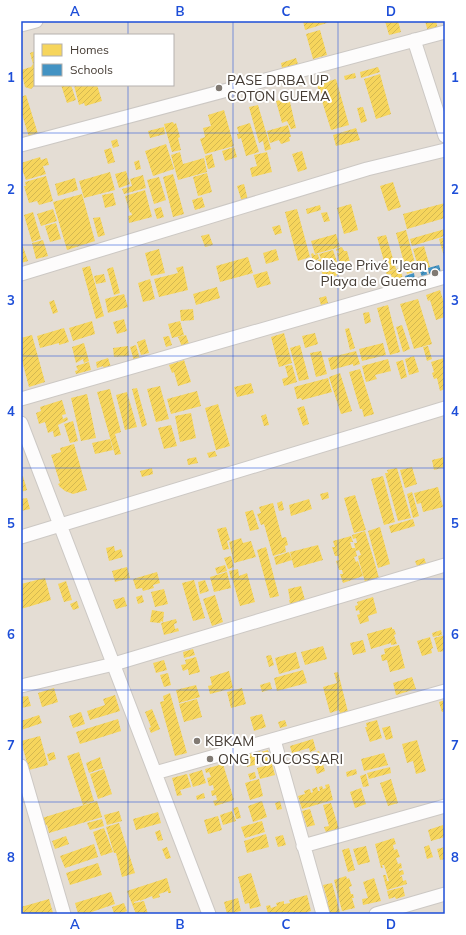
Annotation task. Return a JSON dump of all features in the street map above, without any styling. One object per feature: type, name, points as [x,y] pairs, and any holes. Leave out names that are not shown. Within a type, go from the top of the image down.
[{"type":"street","points":[[21,25],[36,21]]},
{"type":"street","points":[[21,145],[445,32]]},
{"type":"street","points":[[414,40],[445,136]]},
{"type":"street","points":[[21,274],[367,169],[445,150]]},
{"type":"street","points":[[21,399],[445,277]]},
{"type":"street","points":[[21,537],[445,408]]},
{"type":"street","points":[[21,423],[209,914]]},
{"type":"street","points":[[21,686],[114,664],[445,565]]},
{"type":"street","points":[[155,774],[445,691]]},
{"type":"street","points":[[274,740],[323,914]]},
{"type":"street","points":[[21,766],[64,914]]},
{"type":"street","points":[[304,846],[445,806]]},
{"type":"street","points":[[376,914],[445,894]]},
{"type":"shaded area","points":[[21,21],[445,21],[445,914],[21,914]]},
{"type":"building: Homes","points":[[303,21],[329,21],[330,22],[305,30]]},
{"type":"building: Homes","points":[[385,21],[398,21],[401,32],[389,35]]},
{"type":"building: Homes","points":[[425,21],[436,21],[438,29],[428,32]]},
{"type":"building: Homes","points":[[320,30],[327,55],[313,59],[306,34]]},
{"type":"building: Homes","points":[[34,51],[34,86],[31,89],[25,87],[21,70],[31,67],[33,64],[30,53]]},
{"type":"building: Homes","points":[[296,58],[298,64],[282,68],[281,63]]},
{"type":"building: Homes","points":[[378,67],[380,72],[361,78],[360,72]]},
{"type":"building: Homes","points":[[355,73],[356,78],[345,80],[344,76]]},
{"type":"building: Homes","points":[[380,74],[391,114],[376,119],[364,79]]},
{"type":"building: Homes","points":[[336,79],[349,125],[331,130],[317,85]]},
{"type":"building: Homes","points":[[61,86],[71,86],[76,100],[67,103]]},
{"type":"building: Homes","points":[[74,86],[97,86],[102,101],[85,106],[84,103],[79,105]]},
{"type":"building: Homes","points":[[26,95],[38,134],[29,137],[21,111],[21,97]]},
{"type":"building: Homes","points":[[289,98],[296,128],[291,129],[287,121],[282,123],[276,101]]},
{"type":"building: Homes","points":[[258,105],[271,149],[265,151],[263,141],[259,143],[249,107]]},
{"type":"building: Homes","points":[[363,107],[367,121],[361,123],[357,108]]},
{"type":"building: Homes","points":[[224,110],[234,146],[205,154],[200,139],[205,137],[203,128],[211,126],[208,115]]},
{"type":"building: Homes","points":[[173,122],[174,124],[176,123],[180,137],[178,138],[181,150],[172,152],[164,124]]},
{"type":"building: Homes","points":[[250,123],[259,152],[246,156],[241,138],[238,139],[237,134],[239,134],[237,127]]},
{"type":"building: Homes","points":[[288,125],[291,137],[289,137],[290,141],[281,144],[279,140],[270,143],[267,131]]},
{"type":"building: Homes","points":[[164,127],[165,134],[150,138],[148,131]]},
{"type":"building: Homes","points":[[356,128],[360,140],[336,146],[333,135]]},
{"type":"building: Homes","points":[[117,139],[119,146],[113,148],[111,141]]},
{"type":"building: Homes","points":[[166,144],[174,169],[153,176],[145,151]]},
{"type":"building: Homes","points":[[234,147],[237,157],[225,161],[222,151]]},
{"type":"building: Homes","points":[[111,148],[115,162],[108,164],[104,150]]},
{"type":"building: Homes","points":[[302,151],[307,169],[298,172],[292,154]]},
{"type":"building: Homes","points":[[180,152],[183,164],[204,158],[207,172],[178,180],[171,155]]},
{"type":"building: Homes","points":[[267,152],[272,172],[252,177],[250,168],[257,166],[254,155]]},
{"type":"building: Homes","points":[[212,154],[215,167],[208,169],[205,156]]},
{"type":"building: Homes","points":[[40,157],[41,160],[47,158],[49,165],[43,166],[46,174],[26,180],[21,163]]},
{"type":"building: Homes","points":[[139,160],[141,169],[136,170],[134,162]]},
{"type":"building: Homes","points":[[126,171],[130,184],[119,188],[115,174]]},
{"type":"building: Homes","points":[[110,172],[115,190],[84,198],[79,181]]},
{"type":"building: Homes","points":[[207,173],[212,192],[198,196],[193,177]]},
{"type":"building: Homes","points":[[173,174],[184,214],[173,217],[163,177]]},
{"type":"building: Homes","points":[[143,175],[146,188],[124,194],[122,189],[132,186],[130,179]]},
{"type":"building: Homes","points":[[46,176],[53,201],[39,205],[37,201],[29,203],[24,186],[26,186],[25,182]]},
{"type":"building: Homes","points":[[159,177],[166,200],[154,204],[147,180]]},
{"type":"building: Homes","points":[[75,178],[78,190],[58,196],[55,184]]},
{"type":"building: Homes","points":[[393,182],[401,207],[388,211],[380,186]]},
{"type":"building: Homes","points":[[244,184],[248,200],[242,202],[237,186]]},
{"type":"building: Homes","points":[[145,190],[152,217],[129,223],[128,216],[132,215],[125,196]]},
{"type":"building: Homes","points":[[113,193],[116,205],[105,208],[102,195]]},
{"type":"building: Homes","points":[[82,194],[95,241],[67,250],[53,202]]},
{"type":"building: Homes","points":[[202,197],[205,207],[195,210],[192,200]]},
{"type":"building: Homes","points":[[445,203],[445,218],[407,229],[403,214]]},
{"type":"building: Homes","points":[[351,204],[358,230],[344,234],[337,208]]},
{"type":"building: Homes","points":[[320,205],[321,210],[307,214],[306,209]]},
{"type":"building: Homes","points":[[161,207],[164,217],[157,219],[154,209]]},
{"type":"building: Homes","points":[[53,209],[57,221],[41,226],[37,214]]},
{"type":"building: Homes","points":[[297,209],[310,257],[298,261],[285,212]]},
{"type":"building: Homes","points":[[33,212],[41,239],[32,242],[24,215]]},
{"type":"building: Homes","points":[[327,212],[330,221],[324,222],[321,213]]},
{"type":"building: Homes","points":[[100,217],[105,235],[98,237],[93,218]]},
{"type":"building: Homes","points":[[56,223],[61,239],[50,242],[45,226]]},
{"type":"building: Homes","points":[[280,225],[282,233],[275,235],[272,227]]},
{"type":"building: Homes","points":[[445,229],[445,236],[412,246],[410,239]]},
{"type":"building: Homes","points":[[406,230],[417,271],[407,274],[396,233]]},
{"type":"building: Homes","points":[[209,234],[213,245],[205,247],[201,236]]},
{"type":"building: Homes","points":[[336,234],[340,247],[315,254],[311,241]]},
{"type":"building: Homes","points":[[386,235],[396,269],[387,271],[377,237]]},
{"type":"building: Homes","points":[[445,237],[445,260],[439,239]]},
{"type":"building: Homes","points":[[43,240],[48,256],[36,259],[32,243]]},
{"type":"building: Homes","points":[[21,241],[28,261],[21,263]]},
{"type":"building: Homes","points":[[424,246],[430,267],[419,270],[413,249]]},
{"type":"building: Homes","points":[[342,247],[344,251],[347,251],[351,266],[341,268],[337,253],[339,253],[336,249]]},
{"type":"building: Homes","points":[[159,249],[165,273],[151,276],[145,253]]},
{"type":"building: Homes","points":[[276,249],[279,260],[266,264],[263,253]]},
{"type":"building: Homes","points":[[333,250],[341,274],[324,279],[318,260],[321,259],[319,254]]},
{"type":"building: Homes","points":[[313,253],[314,255],[318,254],[319,259],[313,261],[311,254]]},
{"type":"building: Homes","points":[[248,257],[253,273],[220,282],[216,266]]},
{"type":"building: Homes","points":[[90,266],[104,316],[96,319],[82,268]]},
{"type":"building: Homes","points":[[183,266],[188,290],[159,297],[154,279],[178,273],[176,268]]},
{"type":"building: Homes","points":[[113,267],[120,293],[114,295],[107,269]]},
{"type":"building: Homes","points":[[400,268],[404,282],[390,286],[388,280],[392,279],[391,274],[387,275],[386,272]]},
{"type":"building: Homes","points":[[267,271],[271,284],[257,288],[253,275]]},
{"type":"building: Homes","points":[[104,274],[106,282],[96,284],[94,276]]},
{"type":"building: Homes","points":[[150,279],[155,299],[143,302],[138,283]]},
{"type":"building: Homes","points":[[217,287],[220,298],[196,305],[193,294]]},
{"type":"building: Homes","points":[[440,290],[445,306],[445,317],[436,320],[430,300],[428,301],[426,295]]},
{"type":"building: Homes","points":[[124,294],[128,307],[108,313],[105,299]]},
{"type":"building: Homes","points":[[326,296],[328,303],[321,305],[319,298]]},
{"type":"building: Homes","points":[[418,299],[432,344],[414,349],[400,304]]},
{"type":"building: Homes","points":[[54,300],[58,312],[53,314],[49,302]]},
{"type":"building: Homes","points":[[388,305],[400,352],[390,355],[377,308]]},
{"type":"building: Homes","points":[[193,309],[194,320],[181,321],[180,310]]},
{"type":"building: Homes","points":[[369,312],[371,322],[365,324],[363,313]]},
{"type":"building: Homes","points":[[124,319],[127,331],[117,334],[113,322]]},
{"type":"building: Homes","points":[[92,321],[95,334],[73,341],[69,328]]},
{"type":"building: Homes","points":[[180,321],[184,335],[172,338],[168,324]]},
{"type":"building: Homes","points":[[402,325],[410,349],[403,352],[396,327]]},
{"type":"building: Homes","points":[[64,328],[69,342],[40,348],[37,336]]},
{"type":"building: Homes","points":[[349,328],[355,348],[350,350],[345,329]]},
{"type":"building: Homes","points":[[284,333],[292,363],[279,367],[271,337]]},
{"type":"building: Homes","points":[[315,333],[318,344],[305,348],[302,336]]},
{"type":"building: Homes","points":[[32,335],[45,382],[29,387],[21,357],[21,338]]},
{"type":"building: Homes","points":[[186,335],[190,347],[183,349],[178,337]]},
{"type":"building: Homes","points":[[169,336],[172,345],[166,347],[163,337]]},
{"type":"building: Homes","points":[[145,339],[149,353],[141,355],[137,342]]},
{"type":"building: Homes","points":[[84,343],[89,361],[84,363],[83,359],[76,363],[72,347]]},
{"type":"building: Homes","points":[[383,343],[386,355],[362,361],[359,349]]},
{"type":"building: Homes","points":[[136,345],[140,359],[134,361],[130,347]]},
{"type":"building: Homes","points":[[300,345],[309,379],[299,381],[290,348]]},
{"type":"building: Homes","points":[[128,346],[129,356],[114,357],[113,348]]},
{"type":"building: Homes","points":[[428,346],[432,359],[427,361],[423,347]]},
{"type":"building: Homes","points":[[321,351],[327,374],[316,377],[310,353]]},
{"type":"building: Homes","points":[[356,351],[360,364],[353,366],[353,364],[331,370],[328,358]]},
{"type":"building: Homes","points":[[414,356],[419,372],[409,375],[405,359]]},
{"type":"building: Homes","points":[[108,358],[111,367],[104,369],[103,366],[97,368],[96,362]]},
{"type":"building: Homes","points":[[444,358],[445,389],[440,391],[437,378],[434,379],[432,373],[434,372],[431,362]]},
{"type":"building: Homes","points":[[388,359],[391,371],[375,375],[377,379],[366,382],[362,366]]},
{"type":"building: Homes","points":[[184,360],[191,382],[178,386],[174,372],[172,373],[169,365]]},
{"type":"building: Homes","points":[[403,360],[407,377],[401,379],[396,362]]},
{"type":"building: Homes","points":[[89,362],[91,370],[76,374],[75,371],[78,370],[76,366]]},
{"type":"building: Homes","points":[[292,365],[297,382],[284,386],[282,379],[288,377],[285,366]]},
{"type":"building: Homes","points":[[360,369],[374,414],[364,417],[362,409],[360,409],[349,372]]},
{"type":"building: Homes","points":[[340,373],[352,411],[341,414],[329,377]]},
{"type":"building: Homes","points":[[328,378],[332,392],[302,400],[301,398],[297,399],[294,387]]},
{"type":"building: Homes","points":[[251,383],[254,393],[237,397],[234,387]]},
{"type":"building: Homes","points":[[160,386],[169,419],[156,422],[147,389]]},
{"type":"building: Homes","points":[[137,388],[147,425],[142,427],[132,389]]},
{"type":"building: Homes","points":[[110,389],[121,432],[115,434],[121,454],[115,455],[97,392]]},
{"type":"building: Homes","points":[[197,391],[201,406],[171,414],[167,399]]},
{"type":"building: Homes","points":[[127,392],[137,427],[125,430],[116,395]]},
{"type":"building: Homes","points":[[87,394],[96,438],[81,441],[71,398]]},
{"type":"building: Homes","points":[[62,400],[66,414],[62,415],[63,419],[67,417],[68,420],[58,425],[61,435],[54,437],[53,431],[48,433],[45,422],[39,424],[36,413],[41,411],[40,407]]},
{"type":"building: Homes","points":[[218,404],[230,446],[216,450],[205,408]]},
{"type":"building: Homes","points":[[304,406],[309,424],[303,426],[297,408]]},
{"type":"building: Homes","points":[[191,413],[196,438],[180,442],[175,416]]},
{"type":"building: Homes","points":[[266,414],[269,425],[264,426],[261,416]]},
{"type":"building: Homes","points":[[73,421],[78,441],[70,443],[64,424]]},
{"type":"building: Homes","points":[[171,425],[177,446],[164,449],[158,428]]},
{"type":"building: Homes","points":[[110,439],[113,450],[95,454],[92,443]]},
{"type":"building: Homes","points":[[74,444],[87,490],[73,494],[65,491],[58,484],[60,483],[51,455],[61,452],[60,448]]},
{"type":"building: Homes","points":[[215,451],[217,456],[209,458],[207,453]]},
{"type":"building: Homes","points":[[196,457],[198,463],[188,465],[187,459]]},
{"type":"building: Homes","points":[[445,457],[445,467],[434,470],[432,460]]},
{"type":"building: Homes","points":[[412,467],[417,484],[405,488],[400,470]]},
{"type":"building: Homes","points":[[152,468],[153,474],[142,477],[140,471]]},
{"type":"building: Homes","points":[[397,468],[411,518],[398,521],[385,473],[388,473],[387,470]]},
{"type":"building: Homes","points":[[23,476],[27,490],[21,492],[21,477]]},
{"type":"building: Homes","points":[[383,476],[395,522],[384,525],[371,479]]},
{"type":"building: Homes","points":[[438,487],[443,507],[423,512],[421,503],[417,504],[414,493]]},
{"type":"building: Homes","points":[[328,492],[329,498],[322,500],[320,494]]},
{"type":"building: Homes","points":[[412,492],[419,516],[413,518],[407,494]]},
{"type":"building: Homes","points":[[355,495],[366,530],[354,533],[344,498]]},
{"type":"building: Homes","points":[[27,498],[30,509],[21,511],[21,499]]},
{"type":"building: Homes","points":[[309,499],[312,509],[291,516],[289,505]]},
{"type":"building: Homes","points":[[282,501],[284,510],[279,511],[277,503]]},
{"type":"building: Homes","points":[[273,503],[282,538],[286,537],[288,545],[285,546],[286,552],[273,556],[264,524],[261,525],[257,514],[261,513],[259,507]]},
{"type":"building: Homes","points":[[253,510],[259,529],[250,531],[245,512]]},
{"type":"building: Homes","points":[[413,519],[415,526],[391,533],[389,526]]},
{"type":"building: Homes","points":[[226,527],[230,540],[227,541],[229,549],[223,550],[217,529]]},
{"type":"building: Homes","points":[[380,527],[390,564],[378,568],[368,531]]},
{"type":"building: Homes","points":[[365,531],[373,557],[359,561],[358,556],[361,555],[359,550],[356,551],[354,543],[357,543],[356,538],[353,539],[352,535]]},
{"type":"building: Homes","points":[[351,536],[353,542],[350,542],[352,548],[355,548],[357,556],[354,557],[356,562],[358,561],[363,576],[343,583],[340,574],[343,574],[342,570],[339,570],[336,561],[339,560],[338,556],[335,556],[332,547],[335,547],[333,541]]},
{"type":"building: Homes","points":[[241,538],[243,543],[251,541],[256,557],[234,563],[229,542]]},
{"type":"building: Homes","points":[[318,545],[323,560],[294,568],[290,552]]},
{"type":"building: Homes","points":[[114,546],[115,551],[121,549],[123,557],[109,561],[106,548]]},
{"type":"building: Homes","points":[[266,547],[279,596],[270,598],[257,550]]},
{"type":"building: Homes","points":[[289,552],[292,560],[276,565],[274,557]]},
{"type":"building: Homes","points":[[231,556],[234,567],[228,569],[224,558]]},
{"type":"building: Homes","points":[[373,557],[379,578],[365,582],[359,561]]},
{"type":"building: Homes","points":[[424,558],[426,563],[417,566],[415,561]]},
{"type":"building: Homes","points":[[225,565],[227,571],[217,574],[215,568]]},
{"type":"building: Homes","points":[[127,567],[130,578],[115,582],[112,571]]},
{"type":"building: Homes","points":[[238,569],[239,576],[247,573],[255,602],[240,606],[229,571]]},
{"type":"building: Homes","points":[[157,572],[160,583],[153,585],[154,588],[143,591],[142,588],[136,589],[133,579]]},
{"type":"building: Homes","points":[[227,572],[231,588],[214,592],[210,577]]},
{"type":"building: Homes","points":[[45,578],[51,600],[21,609],[21,584]]},
{"type":"building: Homes","points":[[194,580],[205,618],[193,621],[182,583]]},
{"type":"building: Homes","points":[[205,580],[209,591],[200,594],[198,582]]},
{"type":"building: Homes","points":[[66,581],[72,600],[64,602],[58,584]]},
{"type":"building: Homes","points":[[301,586],[305,600],[290,604],[288,589]]},
{"type":"building: Homes","points":[[164,589],[168,604],[155,607],[151,592]]},
{"type":"building: Homes","points":[[142,595],[144,602],[138,604],[136,597]]},
{"type":"building: Homes","points":[[215,595],[223,622],[212,626],[203,599]]},
{"type":"building: Homes","points":[[124,597],[127,606],[116,609],[113,600]]},
{"type":"building: Homes","points":[[373,597],[377,613],[368,616],[369,621],[360,624],[357,615],[360,614],[359,610],[356,611],[355,606],[358,605],[357,602]]},
{"type":"building: Homes","points":[[77,601],[79,608],[73,610],[70,604]]},
{"type":"building: Homes","points":[[152,610],[164,612],[163,622],[150,622]]},
{"type":"building: Homes","points":[[176,619],[177,623],[174,624],[175,629],[178,628],[179,631],[164,635],[161,623]]},
{"type":"building: Homes","points":[[392,627],[396,634],[394,635],[397,644],[391,645],[391,643],[371,649],[367,634]]},
{"type":"building: Homes","points":[[441,630],[442,635],[433,637],[432,633]]},
{"type":"building: Homes","points":[[445,635],[445,651],[438,652],[434,638]]},
{"type":"building: Homes","points":[[430,637],[433,648],[431,649],[432,653],[422,656],[417,641]]},
{"type":"building: Homes","points":[[363,640],[366,652],[353,655],[350,643]]},
{"type":"building: Homes","points":[[399,645],[405,668],[390,672],[387,660],[382,661],[381,655],[385,654],[384,649]]},
{"type":"building: Homes","points":[[323,646],[327,659],[305,665],[301,652]]},
{"type":"building: Homes","points":[[193,649],[195,655],[184,658],[183,652]]},
{"type":"building: Homes","points":[[296,652],[300,668],[279,674],[275,658]]},
{"type":"building: Homes","points":[[271,655],[274,665],[269,667],[266,656]]},
{"type":"building: Homes","points":[[196,657],[200,672],[189,675],[188,669],[183,671],[181,665],[186,664],[185,660]]},
{"type":"building: Homes","points":[[164,660],[167,670],[156,673],[153,663]]},
{"type":"building: Homes","points":[[303,670],[307,683],[277,691],[274,678]]},
{"type":"building: Homes","points":[[229,671],[233,688],[210,694],[208,686],[212,685],[210,677]]},
{"type":"building: Homes","points":[[338,672],[348,712],[340,714],[339,710],[330,713],[323,687],[337,683],[334,673]]},
{"type":"building: Homes","points":[[168,673],[171,685],[164,687],[160,675]]},
{"type":"building: Homes","points":[[412,677],[416,689],[396,695],[393,683]]},
{"type":"building: Homes","points":[[270,682],[272,689],[262,692],[260,685]]},
{"type":"building: Homes","points":[[196,685],[200,697],[179,703],[176,690]]},
{"type":"building: Homes","points":[[54,688],[58,702],[42,707],[38,693]]},
{"type":"building: Homes","points":[[242,688],[246,704],[231,708],[227,692]]},
{"type":"building: Homes","points":[[170,693],[187,753],[175,756],[160,702],[164,701],[163,696]]},
{"type":"building: Homes","points":[[115,695],[120,711],[90,720],[87,711],[105,705],[103,699]]},
{"type":"building: Homes","points":[[28,696],[31,706],[21,708],[21,697]]},
{"type":"building: Homes","points":[[197,699],[202,717],[184,722],[179,704]]},
{"type":"building: Homes","points":[[445,700],[445,711],[442,712],[439,702]]},
{"type":"building: Homes","points":[[152,709],[160,729],[151,733],[149,728],[151,727],[145,712]]},
{"type":"building: Homes","points":[[81,712],[85,724],[73,728],[69,716]]},
{"type":"building: Homes","points":[[262,714],[266,727],[254,731],[250,717]]},
{"type":"building: Homes","points":[[39,715],[42,723],[21,730],[21,721]]},
{"type":"building: Homes","points":[[118,719],[121,731],[80,744],[76,732]]},
{"type":"building: Homes","points":[[285,720],[287,726],[280,728],[278,722]]},
{"type":"building: Homes","points":[[377,720],[382,738],[370,742],[365,727],[367,727],[366,723]]},
{"type":"building: Homes","points":[[390,726],[393,738],[386,740],[382,728]]},
{"type":"building: Homes","points":[[40,736],[48,765],[29,770],[21,741]]},
{"type":"building: Homes","points":[[313,739],[316,750],[310,752],[309,748],[292,753],[290,746]]},
{"type":"building: Homes","points":[[417,740],[426,771],[416,774],[413,761],[407,763],[402,744]]},
{"type":"building: Homes","points":[[268,750],[275,775],[260,779],[257,768],[265,766],[261,752]]},
{"type":"building: Homes","points":[[260,751],[262,759],[257,761],[258,764],[247,767],[244,755]]},
{"type":"building: Homes","points":[[319,751],[325,771],[317,774],[311,754]]},
{"type":"building: Homes","points":[[54,752],[56,759],[49,761],[47,754]]},
{"type":"building: Homes","points":[[79,752],[94,801],[83,805],[67,756]]},
{"type":"building: Homes","points":[[384,753],[388,765],[364,771],[361,759]]},
{"type":"building: Homes","points":[[100,757],[103,768],[89,773],[86,763]]},
{"type":"building: Homes","points":[[223,764],[234,800],[215,806],[213,801],[217,800],[216,795],[212,796],[211,791],[214,790],[213,785],[209,786],[207,778],[211,777],[209,772],[206,773],[205,769]]},
{"type":"building: Homes","points":[[390,767],[391,773],[369,779],[367,773]]},
{"type":"building: Homes","points":[[104,769],[112,794],[98,799],[90,774]]},
{"type":"building: Homes","points":[[356,769],[357,774],[347,777],[346,772]]},
{"type":"building: Homes","points":[[202,770],[206,783],[193,787],[189,774]]},
{"type":"building: Homes","points":[[255,772],[256,778],[250,780],[248,774]]},
{"type":"building: Homes","points":[[187,774],[191,787],[180,790],[182,795],[177,796],[172,778]]},
{"type":"building: Homes","points":[[366,774],[369,786],[363,787],[360,776]]},
{"type":"building: Homes","points":[[259,779],[263,796],[250,800],[245,783]]},
{"type":"building: Homes","points":[[391,779],[398,803],[388,806],[380,783]]},
{"type":"building: Homes","points":[[329,784],[333,800],[302,809],[298,796],[305,794],[304,791],[310,789],[311,793],[313,792],[312,789],[317,787],[318,791],[320,791],[319,787],[322,786],[323,789],[326,788],[325,785]]},
{"type":"building: Homes","points":[[361,788],[366,804],[355,808],[350,792]]},
{"type":"building: Homes","points":[[204,793],[205,798],[197,800],[196,796]]},
{"type":"building: Homes","points":[[97,801],[102,817],[49,833],[47,825],[44,826],[42,818]]},
{"type":"building: Homes","points":[[262,801],[267,817],[253,822],[248,806]]},
{"type":"building: Homes","points":[[280,801],[282,809],[277,810],[275,803]]},
{"type":"building: Homes","points":[[331,803],[340,832],[327,835],[324,827],[329,826],[323,805]]},
{"type":"building: Homes","points":[[238,807],[241,818],[236,819],[233,808]]},
{"type":"building: Homes","points":[[310,809],[315,825],[307,827],[302,811]]},
{"type":"building: Homes","points":[[119,811],[122,821],[107,825],[104,815]]},
{"type":"building: Homes","points":[[232,811],[236,821],[223,825],[220,815]]},
{"type":"building: Homes","points":[[158,812],[161,823],[136,830],[133,819]]},
{"type":"building: Homes","points":[[218,816],[222,830],[208,834],[204,820]]},
{"type":"building: Homes","points":[[102,819],[104,826],[90,830],[87,823]]},
{"type":"building: Homes","points":[[262,821],[265,832],[245,838],[241,827]]},
{"type":"building: Homes","points":[[119,823],[135,873],[122,877],[116,853],[114,853],[106,827]]},
{"type":"building: Homes","points":[[443,825],[445,837],[431,841],[428,830]]},
{"type":"building: Homes","points":[[104,828],[113,852],[101,856],[93,832]]},
{"type":"building: Homes","points":[[160,830],[163,840],[158,841],[155,832]]},
{"type":"building: Homes","points":[[266,834],[269,847],[247,853],[244,841]]},
{"type":"building: Homes","points":[[283,835],[286,845],[278,847],[275,837]]},
{"type":"building: Homes","points":[[66,836],[69,844],[55,849],[52,841]]},
{"type":"building: Homes","points":[[394,838],[396,844],[393,845],[394,850],[397,849],[400,857],[396,858],[398,864],[401,863],[402,868],[399,869],[399,871],[403,870],[404,874],[400,877],[402,876],[403,881],[406,880],[407,884],[387,890],[383,875],[386,875],[387,881],[389,881],[384,865],[382,865],[383,868],[381,868],[375,844]]},
{"type":"building: Homes","points":[[94,844],[98,857],[65,868],[60,856]]},
{"type":"building: Homes","points":[[429,845],[433,857],[427,859],[424,847]]},
{"type":"building: Homes","points":[[366,846],[370,862],[358,865],[353,849]]},
{"type":"building: Homes","points":[[167,847],[171,858],[166,859],[162,849]]},
{"type":"building: Homes","points":[[445,847],[445,859],[440,860],[437,849]]},
{"type":"building: Homes","points":[[349,848],[355,870],[348,872],[342,850]]},
{"type":"building: Homes","points":[[98,863],[102,875],[70,885],[66,873]]},
{"type":"building: Homes","points":[[251,873],[261,906],[250,909],[249,903],[245,904],[238,877]]},
{"type":"building: Homes","points":[[346,876],[347,879],[349,878],[352,886],[349,887],[351,894],[353,894],[354,898],[352,898],[355,908],[342,911],[334,880]]},
{"type":"building: Homes","points":[[167,878],[171,893],[168,893],[168,891],[159,894],[160,897],[153,899],[152,896],[134,902],[144,901],[148,914],[136,914],[127,891]]},
{"type":"building: Homes","points":[[374,878],[381,901],[363,905],[362,899],[368,898],[363,882]]},
{"type":"building: Homes","points":[[332,883],[340,912],[328,914],[325,903],[328,902],[323,885]]},
{"type":"building: Homes","points":[[403,887],[405,896],[396,899],[395,897],[389,899],[387,891]]},
{"type":"building: Homes","points":[[111,892],[115,904],[86,914],[78,914],[75,903]]},
{"type":"building: Homes","points":[[307,895],[311,911],[301,914],[268,914],[266,906],[270,905],[271,908],[277,906],[276,903],[284,901],[284,904],[290,903],[289,900]]},
{"type":"building: Homes","points":[[238,898],[241,911],[227,914],[224,902]]},
{"type":"building: Homes","points":[[49,899],[53,913],[21,914],[21,907]]},
{"type":"building: Homes","points":[[124,903],[127,911],[120,914],[114,914],[112,907]]},
{"type":"building: Schools","points":[[439,265],[442,276],[422,277],[420,271],[426,270],[427,274],[429,274],[428,268]]},
{"type":"building: Schools","points":[[414,273],[415,280],[407,282],[405,276]]},
{"type":"place","name":"PASE DRBA UP COTON GUEMA","points":[[219,88]]},
{"type":"place","name":"Collège Privé ''Jean Playa de Guema","points":[[435,273]]},
{"type":"place","name":"KBKAM","points":[[197,741]]},
{"type":"place","name":"ONG TOUCOSSARI","points":[[210,759]]}]
